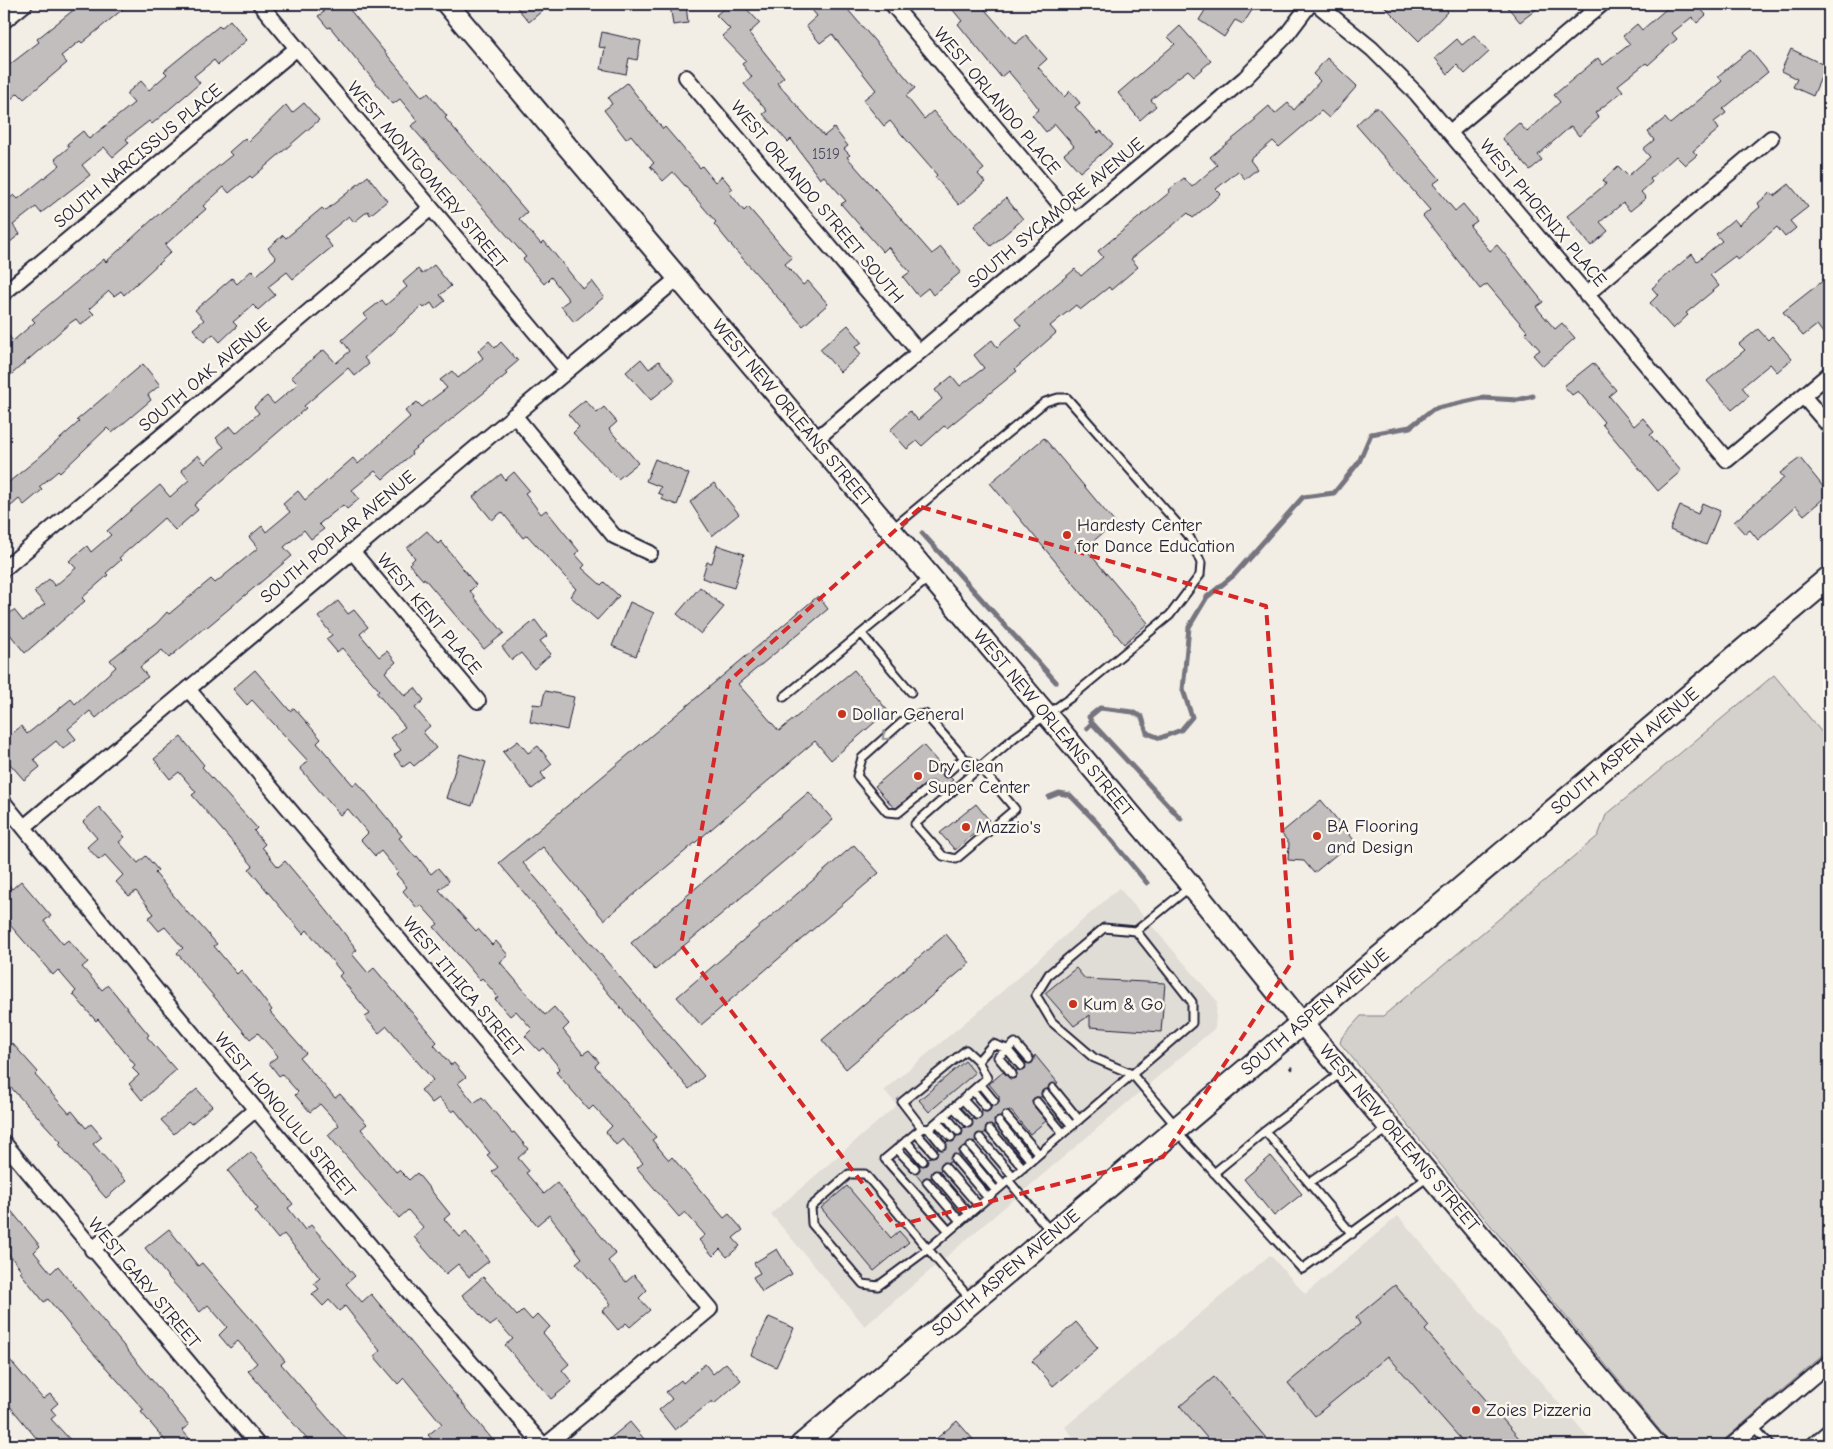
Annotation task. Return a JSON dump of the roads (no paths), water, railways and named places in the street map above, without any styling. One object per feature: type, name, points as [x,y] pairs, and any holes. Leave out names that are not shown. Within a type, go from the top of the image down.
[{"type":"main road","name":"WEST NEW ORLEANS STREET","points":[[447,4],[1190,886],[1302,1023],[1656,1445]]},
{"type":"main road","name":"SOUTH ASPEN AVENUE","points":[[808,1443],[1052,1234],[1829,578]]},
{"type":"street","points":[[4,22],[25,4]]},
{"type":"street","name":"WEST MONTGOMERY STREET","points":[[260,4],[567,370]]},
{"type":"street","name":"WEST ORLANDO PLACE","points":[[892,4],[1074,221]]},
{"type":"street","name":"SOUTH SYCAMORE AVENUE","points":[[814,440],[1245,78],[1285,37],[1310,4]]},
{"type":"street","name":"WEST PHOENIX PLACE","points":[[1317,4],[1394,69],[1450,132],[1727,460],[1803,396]]},
{"type":"street","points":[[1450,132],[1602,4]]},
{"type":"street","name":"SOUTH NARCISSUS PLACE","points":[[4,293],[297,48]]},
{"type":"street","name":"WEST ORLANDO STREET SOUTH","points":[[686,77],[919,352]]},
{"type":"street","points":[[1586,294],[1771,138]]},
{"type":"street","name":"SOUTH OAK AVENUE","points":[[4,570],[431,208]]},
{"type":"street","name":"SOUTH POPLAR AVENUE","points":[[24,827],[678,278]]},
{"type":"street","points":[[1829,374],[1803,396],[1829,426]]},
{"type":"street","points":[[514,415],[614,536],[650,554]]},
{"type":"street","name":"WEST KENT PLACE","points":[[352,550],[478,701]]},
{"type":"street","name":"WEST ITHICA STREET","points":[[188,689],[710,1309],[545,1445]]},
{"type":"street","name":"WEST HONOLULU STREET","points":[[4,803],[408,1291],[545,1445]]},
{"type":"street","points":[[92,1250],[256,1109]]},
{"type":"street","name":"WEST GARY STREET","points":[[4,1143],[92,1250],[258,1445]]},
{"type":"street","points":[[1732,1445],[1829,1363]]},
{"type":"lane","points":[[891,530],[1044,402],[1058,398],[1067,398],[1190,538],[1201,563],[1200,575],[1170,615],[980,767],[915,824],[943,856],[956,859],[1015,810],[980,767],[964,758],[925,714],[909,716],[862,758],[857,776],[887,812],[898,813],[931,786]]},
{"type":"lane","points":[[784,697],[930,577]]},
{"type":"lane","points":[[862,634],[910,692]]},
{"type":"lane","points":[[947,772],[964,758]]},
{"type":"lane","points":[[1190,886],[1136,931],[1104,928],[1049,974],[1036,995],[1052,1022],[1094,1058],[1132,1074],[1176,1130],[1302,1269],[1430,1175]]},
{"type":"lane","points":[[972,1302],[928,1249],[865,1174],[848,1174],[811,1207],[812,1224],[863,1284],[878,1286],[928,1249],[979,1206],[1192,1023],[1192,1002],[1136,931]]},
{"type":"lane","points":[[1012,1074],[998,1057],[1015,1043],[1029,1060]]},
{"type":"lane","points":[[978,1061],[993,1044],[1008,1049],[1021,1066]]},
{"type":"lane","points":[[933,1152],[922,1130],[902,1102],[966,1050],[978,1061],[987,1078],[937,1122],[922,1130],[906,1141],[885,1159],[949,1231]]},
{"type":"lane","points":[[1214,1172],[1343,1071]]},
{"type":"lane","points":[[980,1084],[994,1101]]},
{"type":"lane","points":[[1053,1088],[1079,1120]]},
{"type":"lane","points":[[973,1091],[986,1107]]},
{"type":"lane","points":[[1046,1094],[1072,1126]]},
{"type":"lane","points":[[963,1100],[977,1115]]},
{"type":"lane","points":[[1037,1102],[1063,1133]]},
{"type":"lane","points":[[954,1108],[968,1123]]},
{"type":"lane","points":[[945,1115],[958,1131]]},
{"type":"lane","points":[[1006,1116],[1039,1154]]},
{"type":"lane","points":[[937,1122],[951,1138]]},
{"type":"lane","points":[[999,1122],[1031,1161]]},
{"type":"lane","points":[[1309,1183],[1390,1128]]},
{"type":"lane","points":[[922,1130],[942,1145]]},
{"type":"lane","points":[[990,1130],[1023,1168]]},
{"type":"lane","points":[[1266,1132],[1352,1234]]},
{"type":"lane","points":[[980,1138],[1008,1180],[1052,1234]]},
{"type":"lane","points":[[906,1141],[923,1161]]},
{"type":"lane","points":[[971,1146],[1008,1180]]},
{"type":"lane","points":[[897,1149],[915,1168]]},
{"type":"lane","points":[[964,1152],[996,1191]]},
{"type":"lane","points":[[955,1159],[988,1198]]},
{"type":"lane","points":[[946,1167],[979,1206]]},
{"type":"lane","points":[[936,1175],[969,1214]]},
{"type":"lane","points":[[928,1182],[960,1221]]},
{"type":"lane","points":[[1754,1427],[1770,1445]]},
{"type":"lane","points":[[1808,1445],[1829,1427]]},
{"type":"waterway","points":[[1087,728],[1092,723],[1089,717],[1100,708],[1133,712],[1142,717],[1147,733],[1160,738],[1181,730],[1192,717],[1183,690],[1189,627],[1207,597],[1234,575],[1303,497],[1334,493],[1359,462],[1371,434],[1410,427],[1433,409],[1482,398],[1518,400],[1533,396]]},
{"type":"waterway","points":[[922,533],[1056,682]]},
{"type":"waterway","points":[[1092,723],[1181,819]]},
{"type":"waterway","points":[[1049,797],[1059,793],[1070,795],[1097,823],[1147,883]]},
{"type":"place","name":"Hardesty Center for Dance Education","points":[[1067,535]]},
{"type":"place","name":"Dollar General","points":[[842,714]]},
{"type":"place","name":"Dry Clean Super Center","points":[[918,776]]},
{"type":"place","name":"Mazzio's","points":[[966,827]]},
{"type":"place","name":"BA Flooring and Design","points":[[1317,836]]},
{"type":"place","name":"Kum & Go","points":[[1073,1004]]},
{"type":"place","name":"Zoies Pizzeria","points":[[1476,1410]]}]
